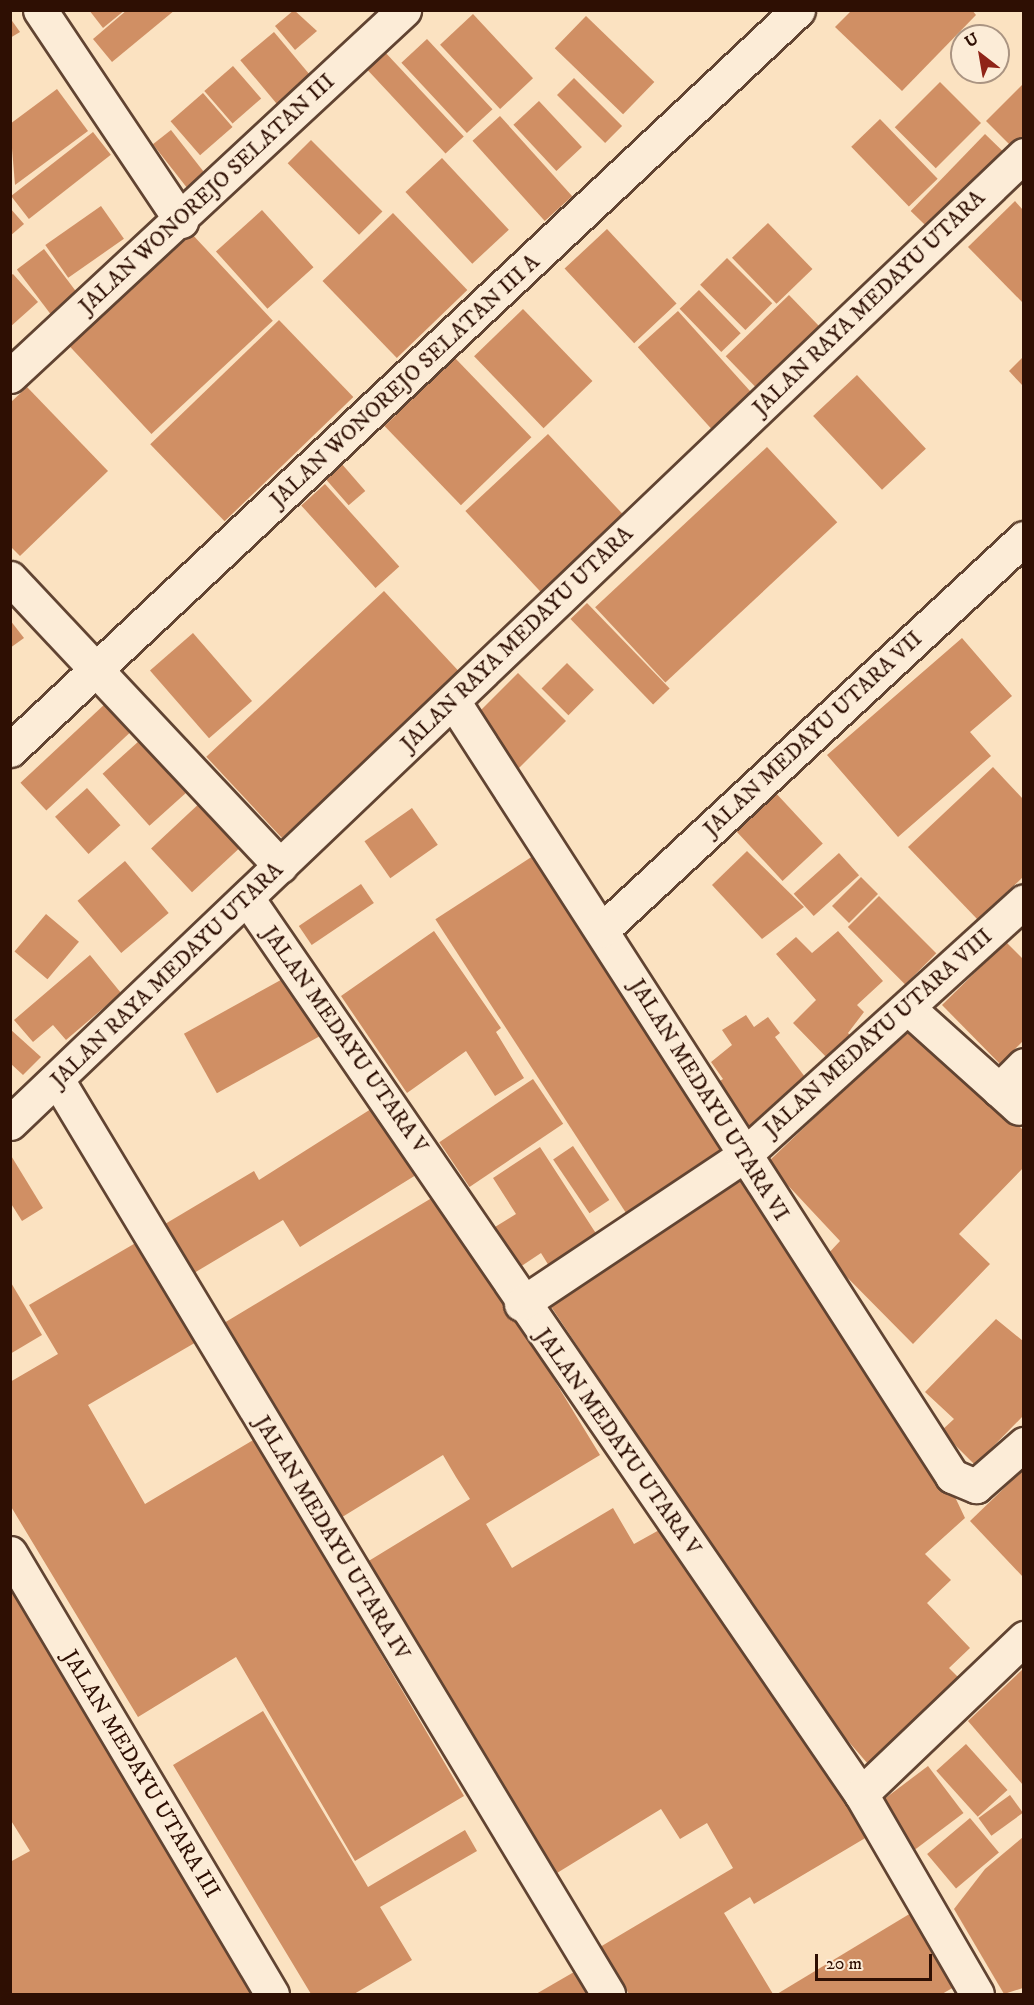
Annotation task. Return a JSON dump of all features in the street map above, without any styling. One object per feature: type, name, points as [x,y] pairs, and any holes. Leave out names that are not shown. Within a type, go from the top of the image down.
[{"type":"street","points":[[40,10],[181,221]]},
{"type":"street","name":"JALAN WONOREJO SELATAN III","points":[[10,376],[181,221],[404,10]]},
{"type":"street","name":"JALAN WONOREJO SELATAN III A","points":[[10,750],[798,10]]},
{"type":"street","name":"JALAN RAYA MEDAYU UTARA","points":[[10,1123],[58,1081],[453,701],[1019,169]]},
{"type":"street","name":"JALAN MEDAYU UTARA VII","points":[[602,930],[1023,538]]},
{"type":"street","points":[[10,579],[280,866]]},
{"type":"street","name":"JALAN MEDAYU UTARA VI","points":[[453,701],[602,930],[743,1156],[952,1476],[976,1486],[1023,1444]]},
{"type":"street","name":"JALAN MEDAYU UTARA V","points":[[247,898],[521,1304],[861,1794],[976,1995]]},
{"type":"street","name":"JALAN MEDAYU UTARA VIII","points":[[521,1304],[743,1156],[1023,901]]},
{"type":"street","points":[[908,1008],[1009,1099],[1023,1065]]},
{"type":"street","name":"JALAN MEDAYU UTARA IV","points":[[58,1081],[608,1995]]},
{"type":"street","name":"JALAN MEDAYU UTARA III","points":[[10,1552],[272,1995]]},
{"type":"street","points":[[861,1794],[1023,1638]]},
{"type":"building","points":[[89,10],[125,10],[103,28]]},
{"type":"building","points":[[127,10],[175,10],[112,62],[93,39]]},
{"type":"building","points":[[294,10],[317,31],[295,50],[275,26]]},
{"type":"building","points":[[852,10],[972,10],[976,15],[967,24],[950,24],[950,42],[902,91],[835,27]]},
{"type":"building","points":[[473,14],[533,78],[500,109],[440,45]]},
{"type":"building","points":[[586,16],[654,82],[623,114],[555,48]]},
{"type":"building","points":[[10,18],[20,32],[10,38]]},
{"type":"building","points":[[274,32],[311,76],[277,104],[240,60]]},
{"type":"building","points":[[427,39],[492,109],[467,133],[401,63]]},
{"type":"building","points":[[384,51],[464,137],[446,154],[366,68]]},
{"type":"building","points":[[233,66],[261,98],[233,123],[204,91]]},
{"type":"building","points":[[574,78],[622,126],[605,143],[557,95]]},
{"type":"building","points":[[940,82],[981,123],[936,168],[895,127]]},
{"type":"building","points":[[1023,84],[1023,141],[1015,150],[986,121]]},
{"type":"building","points":[[57,89],[88,131],[15,185],[10,124]]},
{"type":"building","points":[[203,93],[233,127],[200,155],[171,121]]},
{"type":"building","points":[[539,101],[582,147],[556,171],[513,125]]},
{"type":"building","points":[[500,116],[572,196],[545,221],[473,141]]},
{"type":"building","points":[[880,119],[938,179],[909,206],[851,147]]},
{"type":"building","points":[[171,130],[205,173],[187,188],[153,144]]},
{"type":"building","points":[[93,132],[111,155],[29,219],[11,196]]},
{"type":"building","points":[[985,134],[1005,153],[931,230],[911,211]]},
{"type":"building","points":[[311,140],[382,211],[359,235],[288,163]]},
{"type":"building","points":[[442,158],[509,230],[472,264],[405,192]]},
{"type":"building","points":[[1015,201],[1023,210],[1023,303],[968,247]]},
{"type":"building","points":[[101,206],[124,239],[68,278],[45,245]]},
{"type":"building","points":[[10,208],[24,224],[10,236]]},
{"type":"building","points":[[262,210],[314,267],[267,309],[216,251]]},
{"type":"building","points":[[393,213],[467,290],[397,358],[323,281]]},
{"type":"building","points":[[768,223],[812,269],[776,304],[732,258]]},
{"type":"building","points":[[607,229],[677,304],[634,343],[565,269]]},
{"type":"building","points":[[191,233],[273,321],[151,434],[70,346]]},
{"type":"building","points":[[44,249],[80,296],[52,317],[17,269]]},
{"type":"building","points":[[727,258],[772,303],[745,330],[700,285]]},
{"type":"building","points":[[13,274],[38,302],[10,327],[10,276]]},
{"type":"building","points":[[699,290],[741,333],[721,352],[680,309]]},
{"type":"building","points":[[789,295],[821,328],[758,389],[726,356]]},
{"type":"building","points":[[523,309],[592,381],[544,428],[474,356]]},
{"type":"building","points":[[678,311],[752,393],[711,429],[638,347]]},
{"type":"building","points":[[279,320],[353,397],[225,521],[150,444]]},
{"type":"building","points":[[1023,357],[1023,386],[1009,371]]},
{"type":"building","points":[[455,358],[531,437],[461,505],[385,426]]},
{"type":"building","points":[[857,375],[926,449],[882,490],[813,416]]},
{"type":"building","points":[[27,387],[108,471],[20,556],[10,546],[10,403]]},
{"type":"building","points":[[548,434],[626,517],[543,594],[465,511]]},
{"type":"building","points":[[767,447],[837,522],[665,683],[595,607]]},
{"type":"building","points":[[341,463],[365,491],[349,505],[324,477]]},
{"type":"building","points":[[325,484],[399,566],[375,588],[301,505]]},
{"type":"building","points":[[384,591],[460,672],[282,838],[206,757]]},
{"type":"building","points":[[587,603],[670,689],[653,705],[570,619]]},
{"type":"building","points":[[10,620],[24,638],[10,648]]},
{"type":"building","points":[[193,633],[252,701],[209,738],[150,670]]},
{"type":"building","points":[[962,638],[1012,696],[970,732],[991,756],[898,837],[827,755]]},
{"type":"building","points":[[567,663],[594,690],[568,715],[542,688]]},
{"type":"building","points":[[518,673],[566,721],[510,777],[472,719]]},
{"type":"building","points":[[106,703],[132,731],[46,811],[20,783]]},
{"type":"building","points":[[139,741],[186,793],[149,826],[103,774]]},
{"type":"building","points":[[993,767],[1023,799],[1023,877],[978,920],[908,847]]},
{"type":"building","points":[[87,788],[120,825],[89,854],[55,817]]},
{"type":"building","points":[[773,790],[823,843],[783,881],[733,828]]},
{"type":"building","points":[[203,800],[244,844],[192,892],[151,848]]},
{"type":"building","points":[[412,808],[438,845],[390,878],[364,841]]},
{"type":"building","points":[[747,851],[804,907],[762,939],[712,885]]},
{"type":"building","points":[[839,853],[859,875],[814,916],[794,894]]},
{"type":"building","points":[[536,854],[727,1148],[627,1214],[435,919]]},
{"type":"building","points":[[125,861],[169,913],[121,953],[78,901]]},
{"type":"building","points":[[861,877],[878,894],[849,923],[832,906]]},
{"type":"building","points":[[361,884],[374,903],[312,945],[299,926]]},
{"type":"building","points":[[879,896],[936,953],[905,984],[848,927]]},
{"type":"building","points":[[46,914],[79,942],[47,979],[15,952]]},
{"type":"building","points":[[434,931],[501,1028],[496,1032],[524,1078],[495,1096],[466,1051],[407,1093],[341,996]]},
{"type":"building","points":[[838,931],[883,981],[857,1005],[864,1012],[848,1033],[855,1041],[831,1062],[793,1023],[816,1000],[776,954],[796,937],[812,953]]},
{"type":"building","points":[[1006,942],[1023,959],[1023,1041],[1000,1064],[942,1005]]},
{"type":"building","points":[[90,955],[121,993],[66,1040],[53,1025],[33,1042],[14,1020]]},
{"type":"building","points":[[288,976],[321,1035],[217,1093],[184,1034]]},
{"type":"building","points":[[746,1015],[754,1027],[768,1017],[780,1033],[775,1037],[811,1085],[752,1131],[715,1084],[723,1079],[711,1062],[732,1045],[722,1030]]},
{"type":"building","points":[[915,1022],[1023,1130],[1023,1168],[959,1234],[990,1264],[913,1344],[826,1256],[840,1241],[767,1163]]},
{"type":"building","points":[[10,1029],[41,1057],[23,1075],[10,1063]]},
{"type":"building","points":[[533,1079],[563,1124],[470,1187],[439,1142]]},
{"type":"building","points":[[382,1102],[424,1170],[300,1247],[283,1220],[189,1276],[160,1227],[254,1171],[259,1180]]},
{"type":"building","points":[[573,1146],[609,1200],[589,1213],[553,1159]]},
{"type":"building","points":[[540,1147],[597,1235],[549,1266],[541,1253],[520,1267],[495,1227],[516,1214],[493,1178]]},
{"type":"building","points":[[10,1154],[43,1208],[22,1221],[10,1202]]},
{"type":"building","points":[[739,1170],[937,1459],[965,1518],[925,1554],[951,1580],[927,1603],[970,1648],[949,1668],[958,1677],[926,1714],[868,1764],[816,1704],[546,1299]]},
{"type":"building","points":[[440,1193],[600,1455],[486,1524],[512,1568],[613,1508],[634,1544],[661,1529],[768,1672],[867,1837],[754,1904],[750,1897],[724,1913],[773,1994],[629,1994],[600,1947],[733,1868],[707,1823],[680,1839],[661,1809],[557,1873],[367,1562],[470,1499],[443,1455],[339,1519],[224,1323]]},
{"type":"building","points":[[139,1241],[198,1341],[88,1405],[145,1504],[255,1439],[464,1796],[355,1861],[236,1657],[138,1717],[10,1505],[10,1382],[58,1354],[29,1305]]},
{"type":"building","points":[[10,1281],[42,1335],[10,1354]]},
{"type":"building","points":[[996,1319],[1023,1341],[1023,1416],[975,1465],[941,1431],[954,1419],[925,1392]]},
{"type":"building","points":[[1023,1470],[1023,1577],[970,1521]]},
{"type":"building","points":[[22,1587],[268,1994],[10,1994],[10,1862],[30,1851],[10,1819],[10,1593]]},
{"type":"building","points":[[1023,1669],[1023,1785],[968,1721]]},
{"type":"building","points":[[263,1711],[368,1887],[465,1830],[477,1851],[380,1907],[412,1960],[354,1994],[311,1994],[173,1765]]},
{"type":"building","points":[[966,1744],[1007,1790],[978,1817],[936,1771]]},
{"type":"building","points":[[928,1766],[964,1813],[915,1850],[879,1803]]},
{"type":"building","points":[[1010,1795],[1023,1813],[991,1836],[978,1818]]},
{"type":"building","points":[[970,1818],[999,1852],[956,1888],[927,1854]]},
{"type":"building","points":[[1023,1837],[1023,1988],[1004,1994],[954,1909],[985,1869]]},
{"type":"building","points":[[916,1910],[961,1983],[942,1994],[777,1994]]},
{"type":"building","points":[[574,1972],[587,1994],[536,1994]]}]
